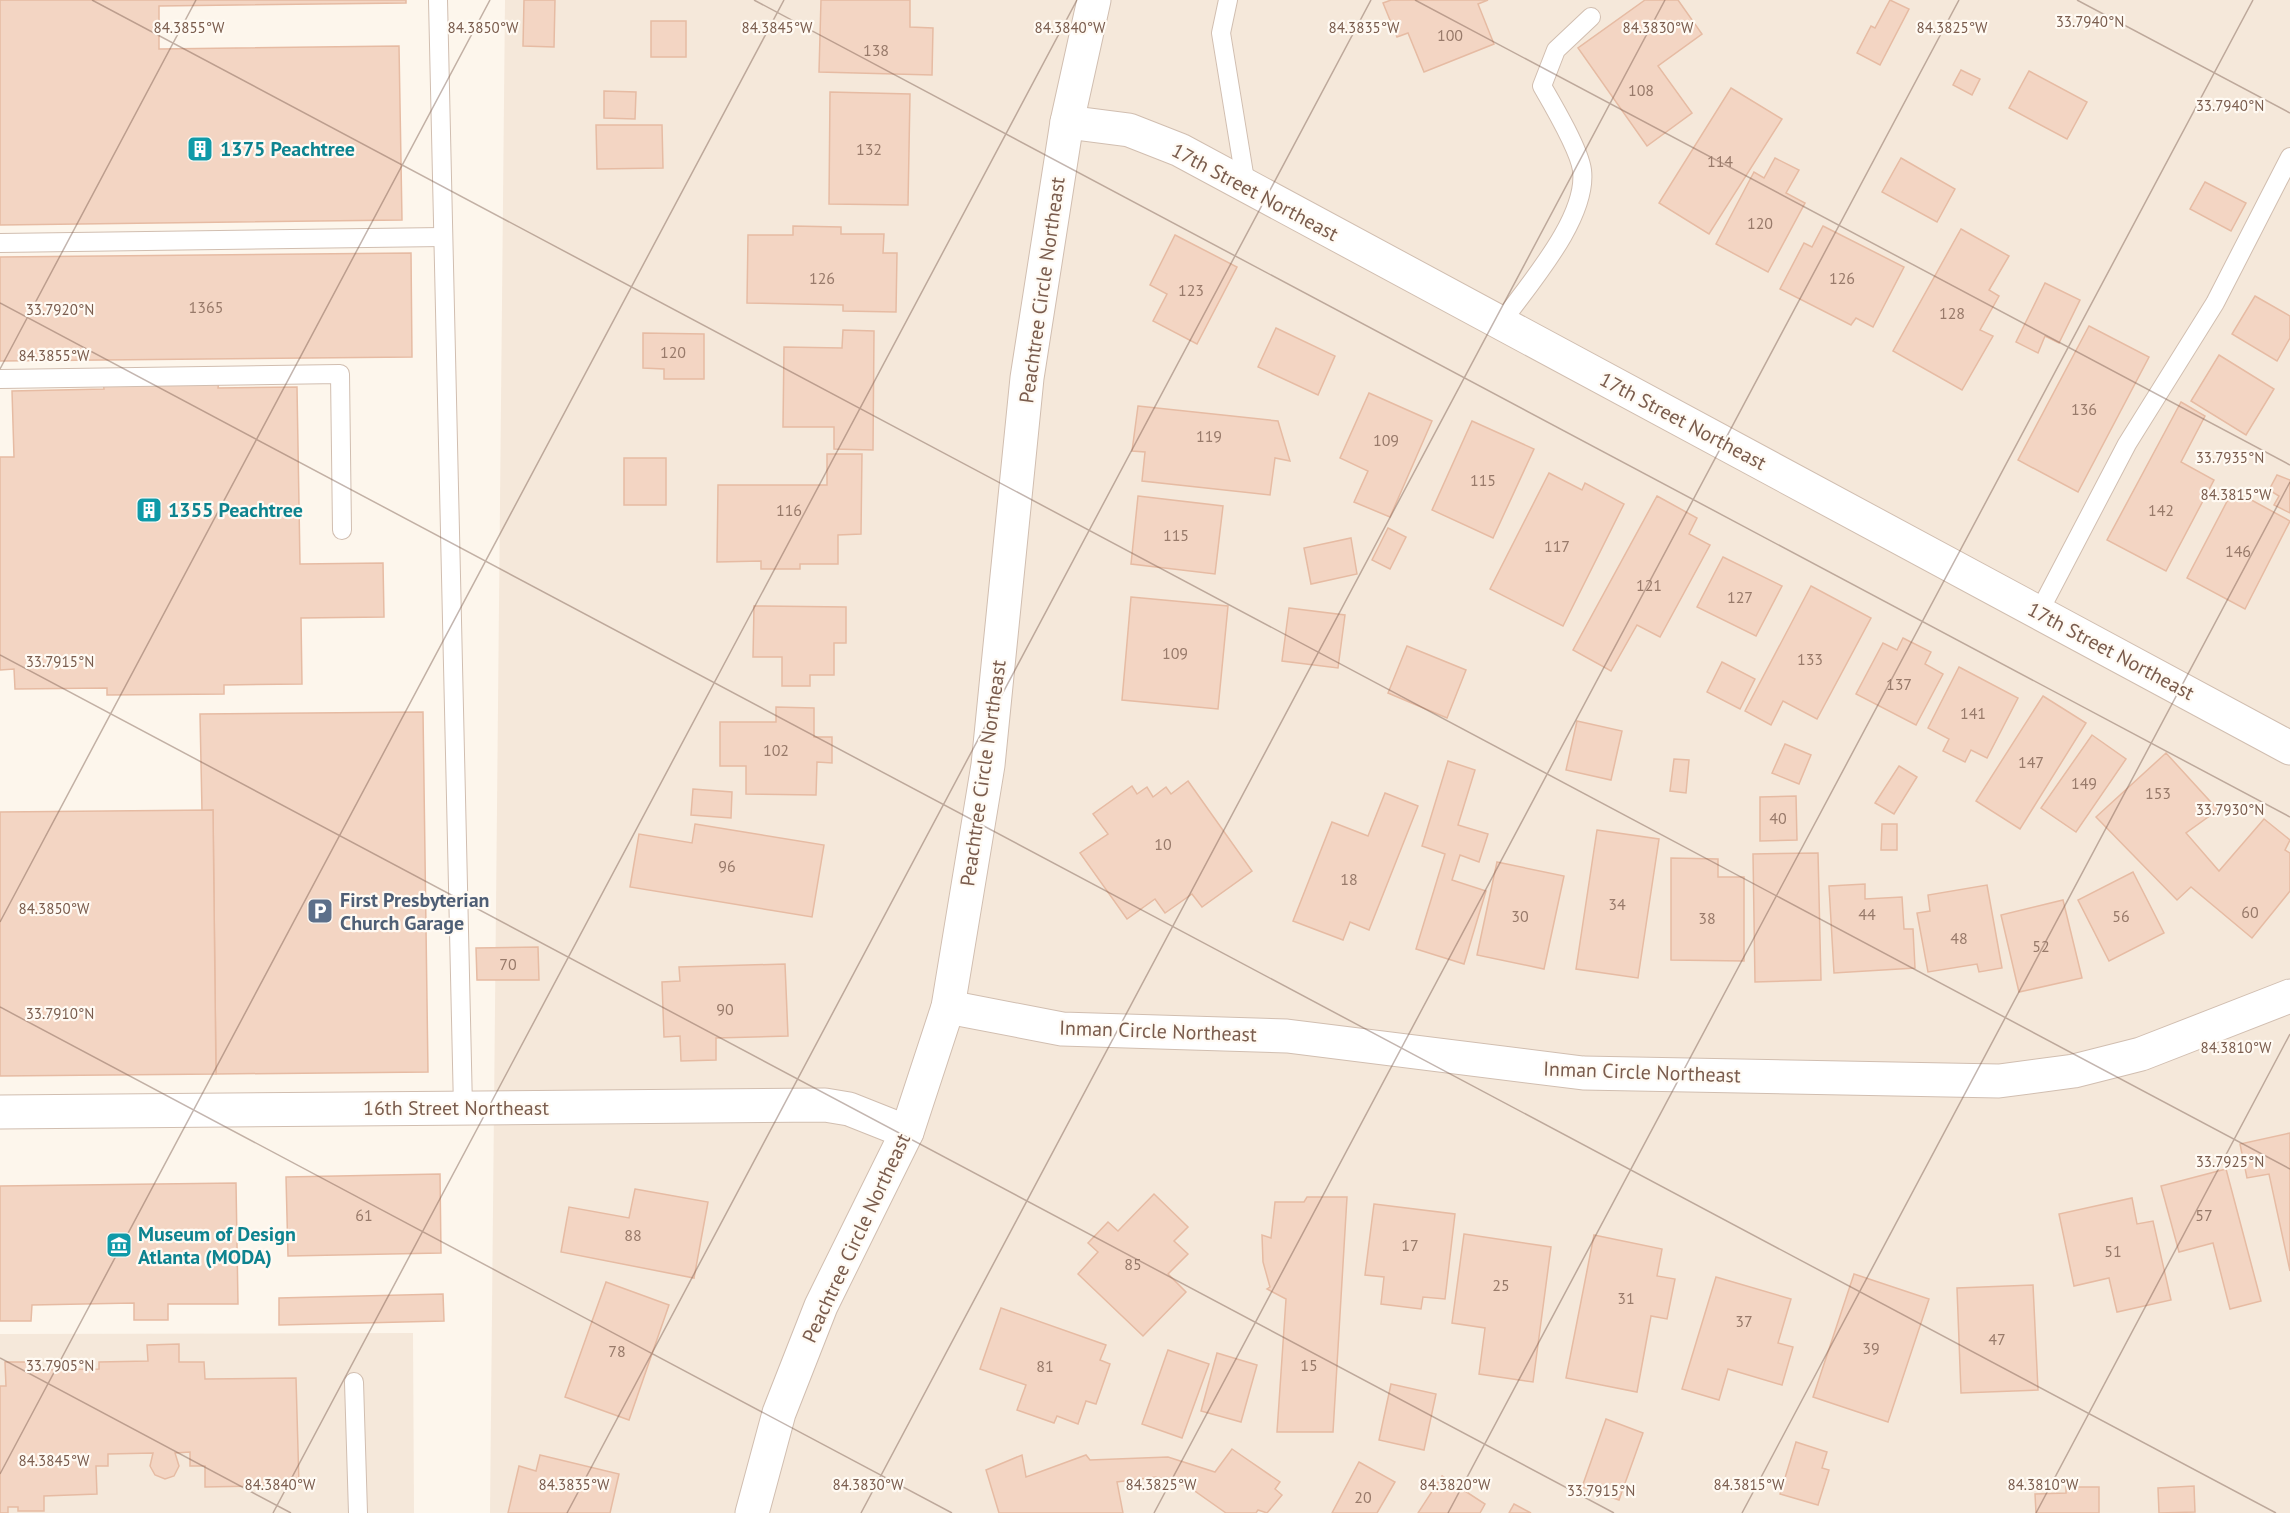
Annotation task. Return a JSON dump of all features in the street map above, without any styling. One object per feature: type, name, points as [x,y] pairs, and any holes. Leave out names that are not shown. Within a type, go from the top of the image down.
[{"type":"street","name":"Peachtree Circle Northeast","points":[[752,1513],[779,1413],[820,1306],[907,1132],[948,1007],[988,765],[1027,378],[1067,122],[1094,0]]},
{"type":"street","name":"17th Street Northeast","points":[[1067,122],[1129,130],[1180,150],[2290,748]]},
{"type":"street","name":"Inman Circle Northeast","points":[[948,1007],[1062,1029],[1287,1036],[1582,1073],[1999,1081],[2074,1071],[2141,1054],[2290,996]]},
{"type":"street","name":"16th Street Northeast","points":[[0,1112],[825,1106],[849,1109],[907,1132]]},
{"type":"lane","points":[[438,0],[463,1108]]},
{"type":"lane","points":[[1228,0],[1221,33],[1246,186]]},
{"type":"lane","points":[[1502,323],[1565,234],[1577,206],[1582,170],[1561,120],[1542,86],[1556,50],[1591,17]]},
{"type":"lane","points":[[2039,612],[2127,444],[2215,303],[2290,157]]},
{"type":"lane","points":[[0,243],[443,237]]},
{"type":"lane","points":[[0,379],[340,374],[342,530]]},
{"type":"lane","points":[[354,1382],[358,1513]]},
{"type":"shaded area","points":[[505,0],[2290,0],[2290,1513],[490,1513]]},
{"type":"shaded area","points":[[413,1333],[414,1513],[0,1513],[0,1334]]},
{"type":"building","name":"1375 Peachtree","points":[[0,0],[406,0],[406,3],[159,6],[159,49],[399,46],[402,220],[0,225]]},
{"type":"building","points":[[524,0],[555,0],[554,47],[523,46]]},
{"type":"building","points":[[821,0],[910,0],[910,27],[933,28],[932,75],[819,72]]},
{"type":"building","points":[[1391,0],[1488,0],[1478,4],[1494,44],[1424,72],[1408,33],[1397,37],[1383,3]]},
{"type":"building","points":[[1645,0],[1678,0],[1702,34],[1658,66],[1692,113],[1647,146],[1578,48]]},
{"type":"building","points":[[1890,0],[1909,9],[1880,65],[1857,53],[1871,26],[1875,28]]},
{"type":"building","points":[[651,21],[686,21],[686,57],[651,57]]},
{"type":"building","points":[[1961,70],[1980,79],[1972,95],[1953,85]]},
{"type":"building","points":[[2029,71],[2087,102],[2067,139],[2009,108]]},
{"type":"building","points":[[1731,88],[1782,119],[1709,234],[1659,203]]},
{"type":"building","points":[[604,91],[636,92],[635,119],[604,118]]},
{"type":"building","points":[[830,92],[910,94],[908,205],[829,204]]},
{"type":"building","points":[[596,125],[662,125],[663,168],[597,169]]},
{"type":"building","points":[[1775,158],[1799,170],[1786,193],[1805,203],[1768,272],[1716,244],[1754,172],[1764,178]]},
{"type":"building","points":[[1901,158],[1955,189],[1937,222],[1882,192]]},
{"type":"building","points":[[2205,182],[2246,203],[2231,231],[2190,209]]},
{"type":"building","points":[[793,226],[841,227],[841,234],[884,234],[883,253],[897,253],[896,312],[843,311],[843,305],[747,303],[748,235],[793,235]]},
{"type":"building","points":[[1823,226],[1904,267],[1873,327],[1856,318],[1851,325],[1780,289],[1804,243],[1812,247]]},
{"type":"building","points":[[1961,229],[2009,256],[1989,290],[1999,296],[1980,330],[1993,336],[1962,390],[1893,351]]},
{"type":"building","points":[[1175,235],[1237,267],[1197,344],[1153,321],[1167,294],[1150,285]]},
{"type":"building","points":[[411,253],[412,357],[0,361],[0,257]]},
{"type":"building","points":[[2045,283],[2080,300],[2059,343],[2045,336],[2038,353],[2016,342]]},
{"type":"building","points":[[2255,296],[2290,316],[2290,338],[2277,361],[2232,334]]},
{"type":"building","points":[[2089,326],[2149,357],[2078,492],[2018,460]]},
{"type":"building","points":[[1276,328],[1335,356],[1318,395],[1258,367]]},
{"type":"building","points":[[843,330],[874,331],[873,450],[834,449],[834,427],[783,427],[784,347],[842,348]]},
{"type":"building","points":[[643,333],[704,334],[704,379],[664,379],[664,369],[643,368]]},
{"type":"building","points":[[2219,355],[2274,389],[2246,435],[2191,401]]},
{"type":"building","name":"1355 Peachtree","points":[[219,380],[218,388],[297,387],[300,564],[383,563],[384,617],[301,618],[302,684],[224,685],[224,694],[107,695],[107,688],[15,689],[14,669],[0,670],[0,457],[14,457],[12,391],[104,389],[103,382]]},
{"type":"building","points":[[1369,393],[1432,421],[1390,517],[1354,502],[1368,471],[1340,458]]},
{"type":"building","points":[[2181,402],[2205,416],[2181,462],[2214,480],[2166,571],[2107,540]]},
{"type":"building","points":[[1138,406],[1278,421],[1290,461],[1275,458],[1270,495],[1142,481],[1145,452],[1132,451]]},
{"type":"building","points":[[1472,421],[1534,449],[1493,538],[1432,510]]},
{"type":"building","points":[[827,454],[862,454],[861,534],[838,535],[838,564],[800,564],[800,569],[761,569],[761,561],[717,562],[718,485],[827,485]]},
{"type":"building","points":[[624,458],[666,458],[666,505],[624,505]]},
{"type":"building","points":[[1549,473],[1582,490],[1585,483],[1624,504],[1563,626],[1490,589]]},
{"type":"building","points":[[2277,475],[2290,480],[2290,513],[2274,505],[2279,496],[2269,490]]},
{"type":"building","points":[[2233,490],[2290,521],[2245,609],[2187,578]]},
{"type":"building","points":[[1138,496],[1223,506],[1215,574],[1131,564]]},
{"type":"building","points":[[1657,496],[1697,518],[1689,534],[1710,545],[1660,637],[1637,625],[1611,671],[1573,650]]},
{"type":"building","points":[[1388,528],[1406,537],[1390,569],[1372,560]]},
{"type":"building","points":[[1351,538],[1357,574],[1311,584],[1304,548]]},
{"type":"building","points":[[1723,557],[1782,586],[1756,636],[1697,607]]},
{"type":"building","points":[[1811,586],[1871,618],[1817,719],[1783,701],[1771,725],[1745,711]]},
{"type":"building","points":[[1131,597],[1228,606],[1218,709],[1122,700]]},
{"type":"building","points":[[754,606],[846,607],[846,643],[834,643],[834,675],[810,675],[810,686],[782,686],[782,657],[753,657]]},
{"type":"building","points":[[1289,608],[1345,615],[1338,668],[1282,661]]},
{"type":"building","points":[[1903,638],[1931,652],[1925,664],[1943,674],[1916,725],[1856,694],[1883,643],[1897,650]]},
{"type":"building","points":[[1407,646],[1466,670],[1447,718],[1388,693]]},
{"type":"building","points":[[1722,662],[1755,679],[1740,709],[1707,692]]},
{"type":"building","points":[[1959,667],[2018,698],[1987,758],[1971,750],[1965,762],[1943,751],[1949,739],[1928,728]]},
{"type":"building","points":[[2043,696],[2086,723],[2020,829],[1976,801]]},
{"type":"building","points":[[776,707],[814,708],[814,737],[832,737],[832,763],[817,762],[816,795],[746,794],[746,766],[720,766],[720,722],[776,722]]},
{"type":"building","name":"First Presbyterian Church Garage","points":[[423,712],[428,1072],[216,1074],[213,810],[202,811],[200,714]]},
{"type":"building","points":[[1577,721],[1622,731],[1611,780],[1566,770]]},
{"type":"building","points":[[2092,735],[2126,759],[2076,832],[2041,808]]},
{"type":"building","points":[[1785,744],[1811,755],[1799,784],[1772,773]]},
{"type":"building","points":[[2166,753],[2218,810],[2186,833],[2219,871],[2264,819],[2290,840],[2285,850],[2290,853],[2290,891],[2252,938],[2191,887],[2177,900],[2096,817]]},
{"type":"building","points":[[1674,759],[1689,760],[1686,793],[1670,791]]},
{"type":"building","points":[[1448,761],[1475,770],[1458,825],[1488,834],[1479,862],[1460,855],[1452,880],[1486,891],[1464,964],[1416,949],[1445,854],[1422,846]]},
{"type":"building","points":[[1899,766],[1917,777],[1894,814],[1875,803]]},
{"type":"building","points":[[1188,781],[1252,871],[1202,907],[1192,894],[1165,913],[1155,899],[1127,919],[1080,853],[1108,834],[1093,814],[1132,786],[1137,794],[1147,787],[1153,797],[1166,787],[1171,794]]},
{"type":"building","points":[[693,789],[732,792],[731,818],[691,815]]},
{"type":"building","points":[[1385,793],[1418,806],[1369,930],[1350,922],[1343,940],[1293,921],[1332,822],[1368,836]]},
{"type":"building","points":[[1796,796],[1797,840],[1760,841],[1760,797]]},
{"type":"building","points":[[213,810],[216,1074],[0,1076],[0,812]]},
{"type":"building","points":[[695,824],[824,845],[812,917],[630,887],[639,834],[692,843]]},
{"type":"building","points":[[1882,824],[1897,824],[1897,850],[1881,850]]},
{"type":"building","points":[[1597,830],[1659,839],[1638,978],[1576,969]]},
{"type":"building","points":[[1818,853],[1821,980],[1755,982],[1753,854]]},
{"type":"building","points":[[1671,858],[1718,859],[1718,877],[1744,877],[1744,961],[1671,960]]},
{"type":"building","points":[[1497,862],[1564,876],[1544,969],[1477,955]]},
{"type":"building","points":[[2133,872],[2164,933],[2109,961],[2078,900]]},
{"type":"building","points":[[1865,884],[1865,899],[1902,897],[1904,929],[1913,929],[1915,968],[1834,973],[1829,886]]},
{"type":"building","points":[[1987,885],[2002,968],[1979,972],[1977,964],[1928,972],[1917,913],[1930,911],[1928,895]]},
{"type":"building","points":[[2063,900],[2082,978],[2019,992],[2001,915]]},
{"type":"building","points":[[538,947],[539,980],[477,980],[476,948]]},
{"type":"building","points":[[785,964],[788,1036],[716,1038],[716,1060],[681,1061],[680,1036],[664,1037],[662,982],[680,981],[679,967]]},
{"type":"building","points":[[2290,1133],[2290,1271],[2269,1174],[2247,1178],[2240,1144]]},
{"type":"building","points":[[2226,1169],[2261,1301],[2230,1309],[2213,1243],[2179,1252],[2161,1186]]},
{"type":"building","points":[[440,1174],[441,1253],[288,1256],[286,1177]]},
{"type":"building","name":"Museum of Design Atlanta (MODA)","points":[[236,1183],[238,1304],[168,1304],[168,1320],[134,1320],[134,1303],[32,1305],[31,1321],[0,1321],[0,1186]]},
{"type":"building","points":[[635,1189],[708,1202],[694,1278],[561,1252],[569,1207],[629,1218]]},
{"type":"building","points":[[1154,1194],[1188,1227],[1174,1241],[1188,1254],[1168,1274],[1186,1292],[1143,1336],[1078,1274],[1098,1252],[1088,1243],[1108,1222],[1118,1231]]},
{"type":"building","points":[[1307,1197],[1347,1197],[1333,1432],[1277,1432],[1286,1299],[1267,1289],[1270,1287],[1263,1262],[1262,1235],[1271,1238],[1275,1202],[1304,1202]]},
{"type":"building","points":[[2132,1198],[2137,1224],[2153,1221],[2171,1300],[2117,1312],[2109,1278],[2074,1286],[2059,1214]]},
{"type":"building","points":[[1374,1204],[1455,1214],[1445,1299],[1423,1297],[1421,1309],[1381,1304],[1384,1277],[1365,1275]]},
{"type":"building","points":[[1464,1234],[1551,1247],[1533,1382],[1479,1374],[1485,1328],[1452,1323]]},
{"type":"building","points":[[1594,1235],[1662,1249],[1657,1276],[1675,1279],[1667,1319],[1651,1316],[1637,1392],[1566,1378]]},
{"type":"building","points":[[1854,1274],[1929,1299],[1888,1422],[1813,1397]]},
{"type":"building","points":[[1716,1277],[1791,1299],[1778,1343],[1793,1347],[1782,1385],[1728,1369],[1719,1400],[1682,1389]]},
{"type":"building","points":[[606,1282],[669,1305],[629,1420],[565,1397]]},
{"type":"building","points":[[2033,1285],[2038,1390],[1961,1393],[1957,1288]]},
{"type":"building","points":[[443,1294],[444,1321],[279,1325],[279,1298]]},
{"type":"building","points":[[1001,1308],[1106,1345],[1100,1360],[1110,1364],[1096,1404],[1086,1401],[1078,1424],[1057,1416],[1054,1423],[1017,1410],[1026,1385],[980,1369]]},
{"type":"building","points":[[179,1344],[179,1362],[204,1362],[205,1379],[296,1378],[299,1485],[205,1487],[205,1466],[190,1466],[190,1452],[175,1453],[179,1466],[174,1476],[165,1479],[155,1475],[150,1466],[153,1453],[108,1454],[108,1466],[96,1466],[97,1494],[44,1496],[44,1511],[18,1511],[18,1507],[8,1507],[8,1513],[0,1513],[0,1386],[6,1386],[5,1362],[31,1362],[31,1370],[99,1369],[99,1362],[148,1361],[147,1345]]},
{"type":"building","points":[[1168,1350],[1209,1364],[1182,1438],[1142,1424]]},
{"type":"building","points":[[1217,1353],[1257,1365],[1241,1422],[1201,1411]]},
{"type":"building","points":[[1391,1384],[1436,1394],[1424,1450],[1379,1440]]},
{"type":"building","points":[[1606,1419],[1643,1433],[1619,1500],[1582,1487]]},
{"type":"building","points":[[1796,1442],[1827,1452],[1822,1468],[1829,1470],[1818,1505],[1780,1494]]},
{"type":"building","points":[[1232,1449],[1280,1482],[1275,1489],[1282,1495],[1267,1513],[1258,1510],[1256,1513],[1226,1513],[1189,1487],[1156,1477],[1117,1482],[1123,1513],[999,1513],[986,1470],[1022,1455],[1026,1477],[1086,1455],[1090,1460],[1168,1457],[1215,1472]]},
{"type":"building","points":[[540,1455],[619,1474],[610,1513],[508,1513],[519,1466],[536,1471]]},
{"type":"building","points":[[1359,1462],[1395,1482],[1377,1513],[1332,1513]]},
{"type":"building","points":[[1442,1476],[1485,1504],[1480,1513],[1418,1513]]},
{"type":"building","points":[[2194,1486],[2195,1512],[2159,1513],[2158,1488]]},
{"type":"building","points":[[2066,1487],[2099,1487],[2099,1513],[2036,1513],[2035,1494],[2066,1493]]},
{"type":"building","points":[[1514,1504],[1531,1513],[1509,1513]]},
{"type":"place","name":"1375 Peachtree","points":[[200,149]]},
{"type":"place","name":"1355 Peachtree","points":[[149,510]]},
{"type":"place","name":"First Presbyterian Church Garage","points":[[320,911]]},
{"type":"place","name":"Museum of Design Atlanta (MODA)","points":[[119,1245]]}]
